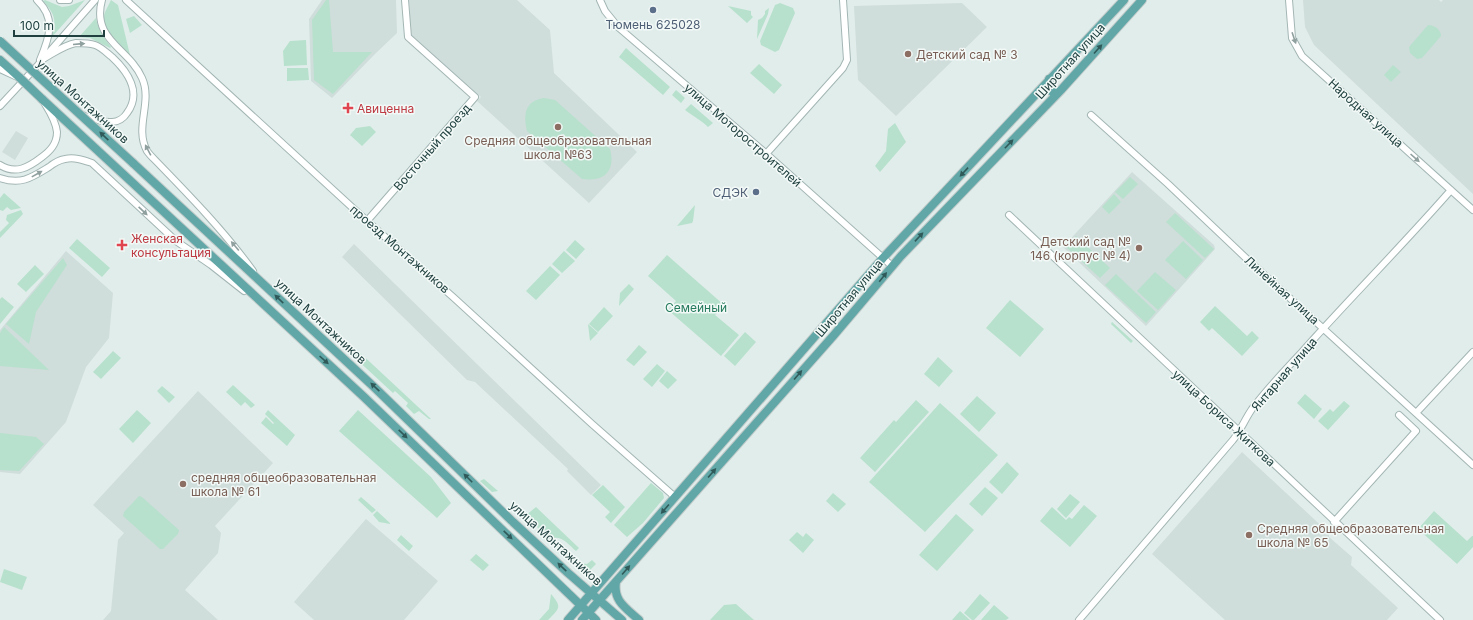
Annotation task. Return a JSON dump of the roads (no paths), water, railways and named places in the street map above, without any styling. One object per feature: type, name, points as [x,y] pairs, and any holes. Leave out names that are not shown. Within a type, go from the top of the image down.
[{"type":"main road","name":"Широтная улица","points":[[568,620],[883,258],[1124,0]]},
{"type":"main road","name":"Широтная улица","points":[[582,620],[753,427],[892,266],[1061,90],[1142,0]]},
{"type":"main road","name":"улица Монтажников","points":[[0,41],[258,278],[379,392],[513,522],[622,620]]},
{"type":"main road","points":[[0,60],[364,398],[596,620]]},
{"type":"main road","points":[[1049,79],[1047,84],[1048,89],[1057,93],[1061,90]]},
{"type":"main road","points":[[1029,101],[1033,99],[1040,103],[1042,107],[1040,112]]},
{"type":"main road","points":[[764,395],[762,400],[764,404],[773,404]]},
{"type":"main road","points":[[744,418],[747,416],[753,418],[753,427]]},
{"type":"main road","points":[[616,582],[616,596],[620,602],[639,620]]},
{"type":"street","points":[[38,0],[48,14],[50,25],[45,48],[38,65]]},
{"type":"street","points":[[60,0],[69,0]]},
{"type":"street","points":[[0,106],[95,0]]},
{"type":"street","points":[[102,0],[100,7],[101,23],[104,32],[132,63],[142,78],[146,90],[146,103],[142,130],[143,139],[147,150],[213,220],[238,249],[258,278]]},
{"type":"street","name":"проезд Монтажников","points":[[126,0],[367,221],[463,305],[592,424],[675,497]]},
{"type":"street","name":"Восточный проезд","points":[[367,221],[476,97],[408,38],[405,0]]},
{"type":"street","name":"улица Моторостроителей","points":[[600,0],[605,10],[618,27],[766,154],[892,266]]},
{"type":"street","points":[[766,154],[843,68],[847,60],[843,0]]},
{"type":"street","name":"Народная улица","points":[[1289,0],[1292,38],[1302,56],[1473,210]]},
{"type":"street","points":[[43,59],[67,46],[76,43],[94,45],[108,54],[127,75],[132,85],[134,95],[131,107],[124,117],[113,122],[102,122],[81,115]]},
{"type":"street","points":[[0,69],[20,78]]},
{"type":"street","points":[[0,166],[14,170],[30,166],[50,150],[55,142],[57,132],[55,123],[42,99]]},
{"type":"street","name":"Линейная улица","points":[[1091,115],[1473,465]]},
{"type":"street","points":[[0,178],[12,182],[26,180],[56,162],[65,159],[82,159],[92,163],[176,241],[211,265],[273,314]]},
{"type":"street","name":"Янтарная улица","points":[[1079,620],[1240,432],[1251,410],[1324,328],[1410,237],[1451,190]]},
{"type":"street","name":"улица Бориса Житкова","points":[[1009,215],[1440,620]]},
{"type":"street","points":[[1416,413],[1473,352]]},
{"type":"street","points":[[1334,522],[1416,431],[1398,415]]},
{"type":"place","name":"Тюмень 625028","points":[[653,10]]},
{"type":"place","name":"Детский сад № 3","points":[[908,54]]},
{"type":"place","name":"Авиценна","points":[[348,108]]},
{"type":"place","name":"Средняя общеобразовательная школа №63","points":[[558,127]]},
{"type":"place","name":"СДЭК","points":[[756,192]]},
{"type":"place","name":"Женская консультация","points":[[122,245]]},
{"type":"place","name":"Детский сад № 146 (корпус № 4)","points":[[1139,248]]},
{"type":"place","name":"средняя общеобразовательная школа № 61","points":[[183,484]]},
{"type":"place","name":"Средняя общеобразовательная школа № 65","points":[[1249,535]]},
{"type":"park label","name":"Семейный","points":[[696,307]]}]
